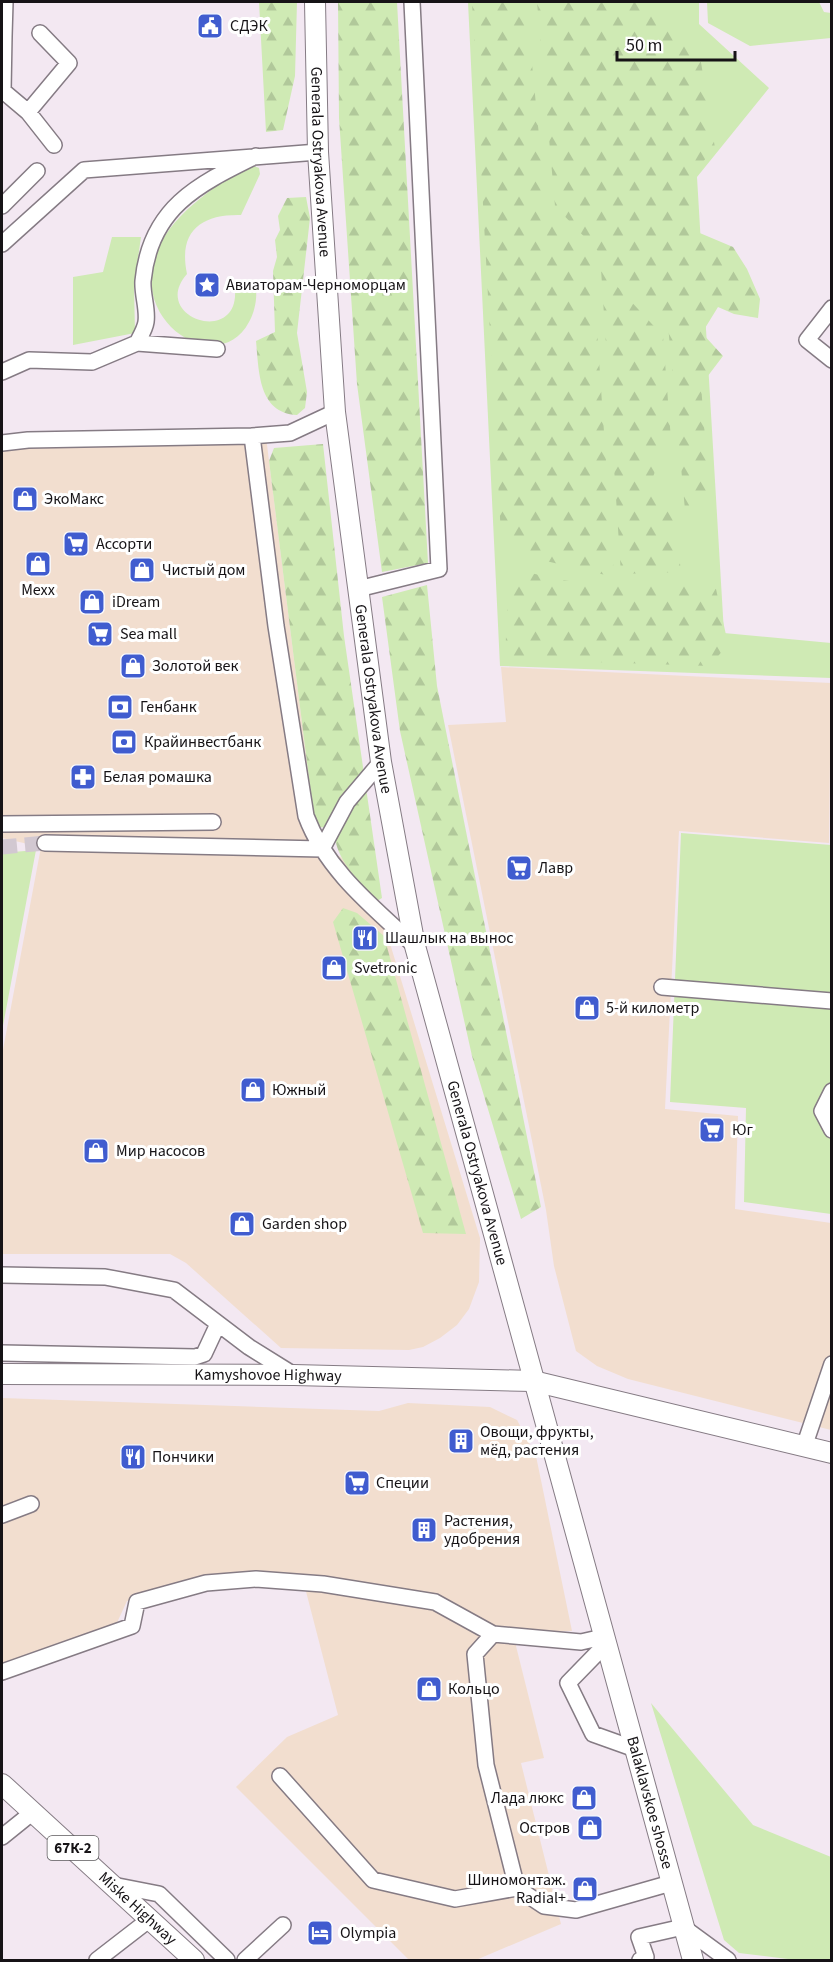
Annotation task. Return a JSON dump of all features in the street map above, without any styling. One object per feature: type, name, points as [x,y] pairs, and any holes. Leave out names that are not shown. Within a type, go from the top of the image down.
[{"type":"main road","name":"Generala Ostryakova Avenue","points":[[315,2],[318,153],[335,412],[381,762],[415,946],[534,1381]]},
{"type":"main road","name":"Kamyshovoe Highway","points":[[2,1374],[294,1375],[534,1381],[829,1453]]},
{"type":"main road","name":"Balaklavskoe shosse","points":[[534,1381],[693,1960]]},
{"type":"main road","name":"Miske Highway","points":[[2,1784],[194,1960]]},
{"type":"street","points":[[5,2],[3,91],[28,112],[54,145]]},
{"type":"street","points":[[358,589],[440,569],[412,2]]},
{"type":"street","points":[[28,112],[69,63],[40,33]]},
{"type":"street","points":[[2,244],[84,170],[318,153]]},
{"type":"street","points":[[137,343],[146,321],[143,281],[153,236],[171,210],[201,183],[256,156]]},
{"type":"street","points":[[2,206],[37,171]]},
{"type":"street","points":[[831,308],[807,340],[831,360]]},
{"type":"street","points":[[2,372],[29,360],[92,362],[137,343],[217,349]]},
{"type":"street","points":[[2,443],[28,440],[252,436],[290,433],[335,412]]},
{"type":"street","points":[[252,436],[276,626],[306,816],[315,841],[344,879],[415,946]]},
{"type":"street","points":[[322,849],[347,802],[381,762]]},
{"type":"street","points":[[2,824],[213,822]]},
{"type":"street","points":[[45,843],[322,849]]},
{"type":"street","points":[[662,987],[831,1002]]},
{"type":"street","points":[[831,1091],[822,1111],[831,1130]]},
{"type":"street","points":[[2,1275],[105,1277],[174,1290],[218,1324],[294,1375]]},
{"type":"street","points":[[2,1353],[195,1357],[204,1354],[218,1324]]},
{"type":"street","points":[[804,1447],[831,1364]]},
{"type":"street","points":[[2,1515],[31,1504]]},
{"type":"street","points":[[2,1671],[132,1626],[137,1602],[206,1583],[256,1579],[323,1584],[435,1602],[493,1634],[580,1642],[604,1641]]},
{"type":"street","points":[[493,1634],[475,1654],[486,1765],[517,1888],[544,1906],[576,1910],[671,1883]]},
{"type":"street","points":[[604,1641],[568,1683],[593,1734],[635,1749]]},
{"type":"street","points":[[280,1776],[373,1880],[455,1899],[517,1888]]},
{"type":"street","points":[[2,1837],[33,1812]]},
{"type":"street","points":[[113,1885],[159,1894],[227,1960]]},
{"type":"street","points":[[97,1960],[150,1919]]},
{"type":"street","points":[[245,1960],[283,1925]]},
{"type":"street","points":[[640,1960],[646,1957],[639,1937],[683,1927],[728,1960]]},
{"type":"shaded area","points":[[265,429],[313,810],[319,827],[313,829],[307,842],[341,857],[371,898],[377,901],[480,1238],[479,1282],[469,1309],[457,1325],[440,1338],[423,1347],[409,1350],[281,1348],[186,1263],[170,1254],[2,1254],[2,1055],[41,847],[2,838],[2,437]]},
{"type":"shaded area","name":"5-й километр","points":[[501,667],[831,683],[829,843],[679,831],[665,1109],[738,1116],[735,1209],[831,1223],[831,1430],[628,1379],[597,1366],[576,1351],[554,1266],[546,1210],[448,725],[506,722]]},
{"type":"shaded area","name":"Кольцо","points":[[2,1398],[379,1411],[408,1403],[490,1407],[517,1420],[536,1456],[572,1631],[522,1632],[516,1646],[544,1758],[521,1763],[561,1924],[476,1960],[409,1960],[236,1787],[287,1737],[338,1715],[302,1576],[127,1601],[115,1627],[2,1663]]},
{"type":"green space","points":[[259,2],[297,2],[295,76],[283,130],[266,132]]},
{"type":"green space","points":[[338,2],[397,2],[428,563],[382,572],[357,384],[339,118]]},
{"type":"green space","points":[[468,2],[699,2],[699,24],[769,88],[697,177],[724,633],[831,643],[831,678],[500,666]]},
{"type":"green space","points":[[472,2],[526,2],[546,208],[592,258],[614,577],[512,553],[501,536]]},
{"type":"green space","points":[[537,2],[647,2],[699,50],[715,148],[694,172],[695,231],[733,247],[747,269],[760,299],[758,318],[734,314],[718,307],[702,333],[723,356],[701,385],[710,503],[685,510],[668,325],[555,206]]},
{"type":"green space","points":[[707,2],[819,2],[824,12],[831,13],[831,38],[750,46],[708,23]]},
{"type":"green space","points":[[254,166],[259,168],[260,174],[241,215],[227,215],[204,222],[190,236],[186,246],[187,274],[178,289],[179,303],[187,313],[198,319],[212,321],[224,318],[233,307],[235,290],[254,283],[255,308],[249,322],[232,340],[210,345],[187,339],[167,322],[154,299],[152,269],[165,236],[196,202],[231,176]]},
{"type":"green space","points":[[306,197],[310,218],[297,333],[307,392],[305,408],[297,415],[284,412],[268,399],[260,377],[256,341],[275,332],[273,271],[277,257],[275,240],[280,230],[278,216],[287,198]]},
{"type":"green space","points":[[112,237],[141,237],[134,287],[135,333],[73,345],[73,277],[103,272]]},
{"type":"green space","points":[[601,269],[663,336],[671,440],[660,457],[652,480],[656,498],[673,502],[681,572],[621,574]]},
{"type":"green space","points":[[323,444],[344,636],[382,898],[377,901],[371,898],[343,859],[338,850],[335,833],[329,828],[319,827],[313,810],[269,461],[274,448]]},
{"type":"green space","points":[[509,568],[605,586],[680,585],[716,589],[728,644],[710,666],[505,659]]},
{"type":"green space","points":[[427,585],[437,686],[541,1207],[521,1219],[472,1056],[400,731],[382,597]]},
{"type":"green space","points":[[681,833],[831,845],[831,1214],[744,1202],[746,1108],[670,1102]]},
{"type":"green space","points":[[36,850],[2,1031],[2,853]]},
{"type":"green space","points":[[343,908],[357,913],[384,936],[466,1234],[423,1233],[333,922]]},
{"type":"green space","points":[[651,1703],[753,1825],[831,1857],[831,1960],[796,1960],[739,1953],[724,1940]]},
{"type":"tunnel","points":[[2,847],[45,843]]},
{"type":"place","name":"СДЭК","points":[[210,26]]},
{"type":"place","name":"Авиаторам-Черноморцам","points":[[207,285]]},
{"type":"place","name":"ЭкоМакс","points":[[25,499]]},
{"type":"place","name":"Ассорти","points":[[76,544]]},
{"type":"place","name":"Mexx","points":[[38,564]]},
{"type":"place","name":"Чистый дом","points":[[142,570]]},
{"type":"place","name":"iDream","points":[[92,602]]},
{"type":"place","name":"Sea mall","points":[[100,634]]},
{"type":"place","name":"Золотой век","points":[[133,666]]},
{"type":"place","name":"Генбанк","points":[[120,707]]},
{"type":"place","name":"Крайинвестбанк","points":[[124,742]]},
{"type":"place","name":"Белая ромашка","points":[[83,777]]},
{"type":"place","name":"Лавр","points":[[519,868]]},
{"type":"place","name":"Шашлык на вынос","points":[[365,938]]},
{"type":"place","name":"Svetronic","points":[[334,968]]},
{"type":"place","name":"5-й километр","points":[[587,1008]]},
{"type":"place","name":"Южный","points":[[253,1090]]},
{"type":"place","name":"Юг","points":[[712,1130]]},
{"type":"place","name":"Мир насосов","points":[[96,1151]]},
{"type":"place","name":"Garden shop","points":[[242,1224]]},
{"type":"place","name":"Овощи, фрукты, мёд, растения","points":[[461,1441]]},
{"type":"place","name":"Пончики","points":[[133,1457]]},
{"type":"place","name":"Специи","points":[[357,1483]]},
{"type":"place","name":"Растения, удобрения","points":[[424,1530]]},
{"type":"place","name":"Кольцо","points":[[429,1689]]},
{"type":"place","name":"Лада люкс","points":[[584,1798]]},
{"type":"place","name":"Остров","points":[[590,1828]]},
{"type":"place","name":"Шиномонтаж. Radial+","points":[[585,1889]]},
{"type":"place","name":"Olympia","points":[[320,1933]]}]
